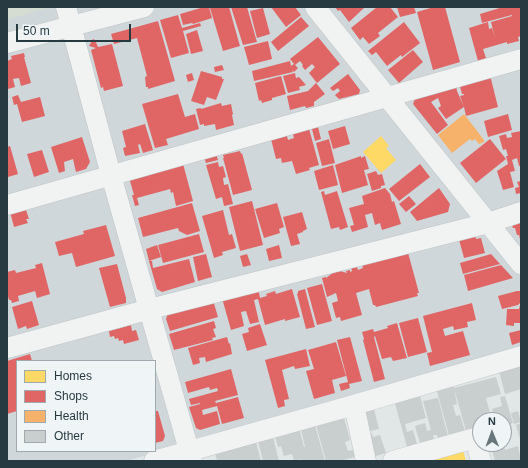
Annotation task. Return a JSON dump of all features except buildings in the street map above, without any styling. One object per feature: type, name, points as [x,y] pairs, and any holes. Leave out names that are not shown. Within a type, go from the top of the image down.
[{"type":"street","points":[[7,44],[69,16],[144,7]]},
{"type":"street","points":[[315,7],[521,264]]},
{"type":"street","points":[[69,16],[111,175],[191,456]]},
{"type":"street","points":[[7,205],[521,59]]},
{"type":"street","points":[[7,348],[150,309],[488,223],[521,212]]},
{"type":"street","points":[[154,461],[191,456],[354,405],[521,356]]},
{"type":"street","points":[[354,405],[366,461]]},
{"type":"street","points":[[393,461],[475,438],[481,461]]},
{"type":"shaded area","points":[[7,7],[521,7],[521,351],[126,461],[7,461]]},
{"type":"shaded area","points":[[7,7],[49,7],[7,20]]}]
